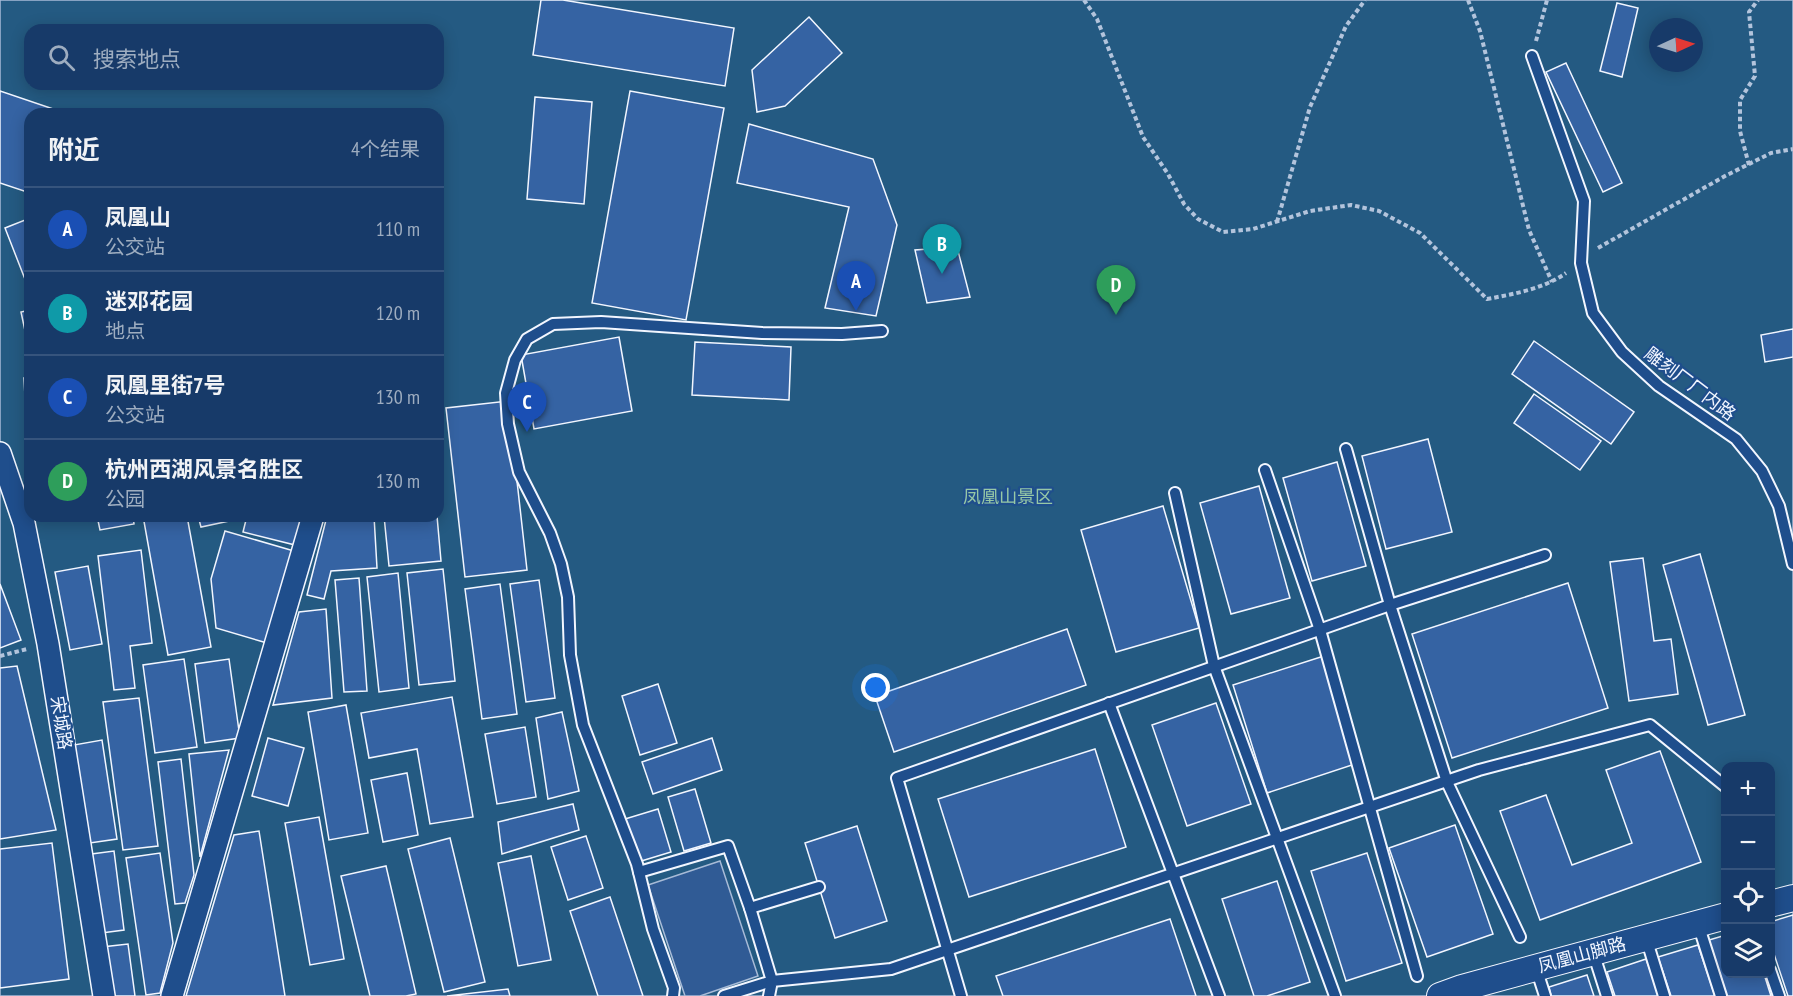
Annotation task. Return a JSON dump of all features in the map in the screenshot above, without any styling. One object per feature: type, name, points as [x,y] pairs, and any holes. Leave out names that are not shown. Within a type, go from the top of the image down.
[{"type":"street","name":"宋城路","points":[[0,453],[24,523],[48,644],[104,996]]},
{"type":"street","points":[[172,996],[311,522]]},
{"type":"street","points":[[1775,903],[1793,898]]},
{"type":"street","name":"凤凰山脚路","points":[[1440,996],[1487,989],[1536,968],[1721,917]]},
{"type":"lane","name":"雕刻厂厂内路","points":[[1532,56],[1584,201],[1581,263],[1593,313],[1622,352],[1659,386],[1736,439],[1762,471],[1779,506],[1793,564]]},
{"type":"lane","points":[[673,996],[674,988],[653,929],[639,872],[583,725],[570,655],[568,597],[561,564],[550,533],[519,472],[508,424],[506,393],[515,360],[527,339],[554,324],[601,322],[762,333],[842,334],[882,331]]},
{"type":"lane","points":[[1346,449],[1390,605],[1447,782],[1520,937]]},
{"type":"lane","points":[[1265,470],[1320,630],[1417,976]]},
{"type":"lane","points":[[1175,493],[1215,666],[1335,996]]},
{"type":"lane","points":[[961,996],[897,778],[1390,605],[1545,555]]},
{"type":"lane","points":[[1109,703],[1219,996]]},
{"type":"lane","points":[[724,996],[772,981],[891,969],[1479,770],[1650,725],[1721,784]]},
{"type":"lane","points":[[639,872],[728,846],[772,981],[769,996]]},
{"type":"lane","points":[[750,908],[819,887]]},
{"type":"lane","points":[[1697,924],[1721,996]]},
{"type":"lane","points":[[1646,938],[1664,996]]},
{"type":"lane","points":[[1593,952],[1607,996]]},
{"type":"lane","points":[[1536,968],[1545,996]]},
{"type":"lane","points":[[1773,978],[1779,996]]},
{"type":"path","points":[[1084,0],[1097,19],[1143,137],[1168,174],[1184,204],[1198,219],[1223,232],[1252,229],[1310,211],[1351,205],[1379,211],[1420,233],[1486,299],[1514,294],[1552,282],[1581,263],[1602,244],[1771,153],[1793,149]]},
{"type":"path","points":[[1277,222],[1310,107],[1346,26],[1365,0]]},
{"type":"path","points":[[1468,0],[1480,31],[1529,231],[1552,282]]},
{"type":"path","points":[[1532,56],[1547,0]]},
{"type":"path","points":[[1749,165],[1740,131],[1740,100],[1755,76],[1749,12],[1758,0]]},
{"type":"path","points":[[0,656],[48,644]]},
{"type":"green space","name":"凤凰山景区","points":[[0,0],[1793,0],[1793,996],[0,996]]},
{"type":"shaded area","points":[[720,861],[758,976],[700,996],[685,996],[648,885]]},
{"type":"building","points":[[541,0],[563,0],[734,28],[725,86],[533,55]]},
{"type":"building","points":[[1617,3],[1638,8],[1622,77],[1600,71]]},
{"type":"building","points":[[809,17],[842,53],[785,106],[757,112],[752,70]]},
{"type":"building","points":[[1566,63],[1622,183],[1603,192],[1546,72]]},
{"type":"building","points":[[0,91],[50,108],[24,108],[24,191],[0,183]]},
{"type":"building","points":[[630,91],[724,108],[686,320],[592,303]]},
{"type":"building","points":[[535,97],[592,102],[584,204],[527,199]]},
{"type":"building","points":[[749,124],[873,159],[897,225],[876,316],[825,308],[849,207],[737,183]]},
{"type":"building","points":[[24,220],[24,277],[5,228]]},
{"type":"building","points":[[957,247],[970,297],[927,303],[915,250]]},
{"type":"building","points":[[1793,329],[1793,357],[1765,362],[1761,335]]},
{"type":"building","points":[[619,337],[632,411],[534,429],[521,355]]},
{"type":"building","points":[[1534,341],[1634,412],[1611,444],[1512,374]]},
{"type":"building","points":[[695,342],[791,347],[789,400],[692,395]]},
{"type":"building","points":[[1534,394],[1601,441],[1580,470],[1514,423]]},
{"type":"building","points":[[508,401],[527,570],[465,577],[446,408]]},
{"type":"building","points":[[1428,439],[1452,532],[1386,549],[1362,456]]},
{"type":"building","points":[[1337,462],[1366,566],[1312,581],[1283,478]]},
{"type":"building","points":[[1259,486],[1290,598],[1231,614],[1200,503]]},
{"type":"building","points":[[1163,506],[1199,628],[1116,652],[1081,530]]},
{"type":"building","points":[[98,522],[134,522],[134,524],[100,530]]},
{"type":"building","points":[[144,522],[188,522],[211,647],[168,655]]},
{"type":"building","points":[[200,522],[225,522],[201,527]]},
{"type":"building","points":[[246,522],[301,522],[295,545],[243,532]]},
{"type":"building","points":[[325,522],[374,522],[377,568],[331,571],[324,599],[307,595]]},
{"type":"building","points":[[385,522],[438,522],[441,561],[389,566]]},
{"type":"building","points":[[225,531],[294,551],[267,643],[216,628],[211,579]]},
{"type":"building","points":[[141,550],[152,643],[130,646],[135,688],[114,690],[98,556]]},
{"type":"building","points":[[1700,554],[1745,715],[1708,725],[1663,565]]},
{"type":"building","points":[[1643,558],[1654,641],[1671,639],[1678,694],[1629,701],[1610,562]]},
{"type":"building","points":[[88,566],[102,644],[70,650],[55,572]]},
{"type":"building","points":[[443,569],[455,681],[419,685],[407,573]]},
{"type":"building","points":[[398,573],[409,688],[379,692],[367,577]]},
{"type":"building","points":[[359,578],[367,691],[344,692],[335,580]]},
{"type":"building","points":[[539,580],[555,698],[526,702],[510,584]]},
{"type":"building","points":[[1568,583],[1608,708],[1452,758],[1412,634]]},
{"type":"building","points":[[0,584],[21,640],[0,648]]},
{"type":"building","points":[[500,584],[517,714],[482,719],[465,589]]},
{"type":"building","points":[[326,609],[332,698],[273,705],[299,612]]},
{"type":"building","points":[[1067,629],[1086,685],[894,752],[875,696]]},
{"type":"building","points":[[1327,655],[1361,762],[1267,793],[1233,685]]},
{"type":"building","points":[[184,659],[197,747],[155,753],[143,665]]},
{"type":"building","points":[[229,659],[240,738],[205,743],[195,664]]},
{"type":"building","points":[[17,666],[56,830],[0,839],[0,668]]},
{"type":"building","points":[[658,684],[677,743],[640,755],[622,696]]},
{"type":"building","points":[[452,697],[473,817],[430,824],[417,749],[369,758],[361,713]]},
{"type":"building","points":[[139,698],[158,846],[123,850],[103,702]]},
{"type":"building","points":[[1216,703],[1251,804],[1187,826],[1152,725]]},
{"type":"building","points":[[346,705],[368,833],[329,840],[308,712]]},
{"type":"building","points":[[562,712],[579,791],[548,799],[536,718]]},
{"type":"building","points":[[525,727],[536,797],[497,804],[485,734]]},
{"type":"building","points":[[268,738],[304,748],[288,806],[252,796]]},
{"type":"building","points":[[712,738],[722,770],[653,794],[642,762]]},
{"type":"building","points":[[102,740],[117,839],[83,844],[68,746]]},
{"type":"building","points":[[1095,749],[1126,847],[969,897],[938,799]]},
{"type":"building","points":[[229,750],[200,857],[189,754]]},
{"type":"building","points":[[1660,751],[1701,862],[1540,920],[1500,811],[1546,795],[1572,865],[1632,843],[1606,770]]},
{"type":"building","points":[[181,759],[194,875],[185,903],[175,904],[158,762]]},
{"type":"building","points":[[407,773],[418,835],[383,842],[371,780]]},
{"type":"building","points":[[695,789],[711,843],[684,851],[668,797]]},
{"type":"building","points":[[573,804],[579,830],[502,854],[498,822]]},
{"type":"building","points":[[658,809],[671,852],[638,862],[625,819]]},
{"type":"building","points":[[319,817],[344,959],[310,965],[285,823]]},
{"type":"building","points":[[1455,825],[1493,934],[1427,957],[1389,848]]},
{"type":"building","points":[[857,826],[887,921],[835,938],[805,843]]},
{"type":"building","points":[[259,831],[285,996],[186,996],[234,835]]},
{"type":"building","points":[[586,836],[603,888],[568,900],[551,847]]},
{"type":"building","points":[[450,838],[485,982],[444,992],[408,849]]},
{"type":"building","points":[[52,843],[69,979],[0,988],[0,849]]},
{"type":"building","points":[[114,851],[124,930],[94,934],[84,855]]},
{"type":"building","points":[[160,853],[173,943],[160,993],[146,995],[126,858]]},
{"type":"building","points":[[1367,853],[1402,963],[1346,981],[1311,871]]},
{"type":"building","points":[[531,856],[551,960],[518,966],[498,863]]},
{"type":"building","points":[[386,866],[416,994],[406,996],[370,996],[341,876]]},
{"type":"building","points":[[1277,881],[1310,982],[1267,996],[1254,996],[1222,899]]},
{"type":"building","points":[[610,897],[643,996],[598,996],[570,911]]},
{"type":"building","points":[[1793,915],[1793,996],[1788,996],[1775,957],[1775,920]]},
{"type":"building","points":[[1170,919],[1196,996],[1003,996],[996,976]]},
{"type":"building","points":[[1721,936],[1721,977],[1709,940]]},
{"type":"building","points":[[128,944],[135,996],[109,996],[102,947]]},
{"type":"building","points":[[1698,945],[1715,996],[1671,996],[1658,957]]},
{"type":"building","points":[[1646,959],[1659,996],[1615,996],[1607,972]]},
{"type":"building","points":[[1587,975],[1594,996],[1551,996],[1549,987]]},
{"type":"building","points":[[1721,978],[1765,978],[1771,996],[1727,996]]},
{"type":"building","points":[[508,989],[510,996],[447,996]]},
{"type":"place","name":"迷邓花园","points":[[942,274]]},
{"type":"place","name":"凤凰山","points":[[856,311]]},
{"type":"place","name":"杭州西湖风景名胜区","points":[[1116,315]]},
{"type":"place","name":"凤凰里街7号","points":[[527,432]]}]
